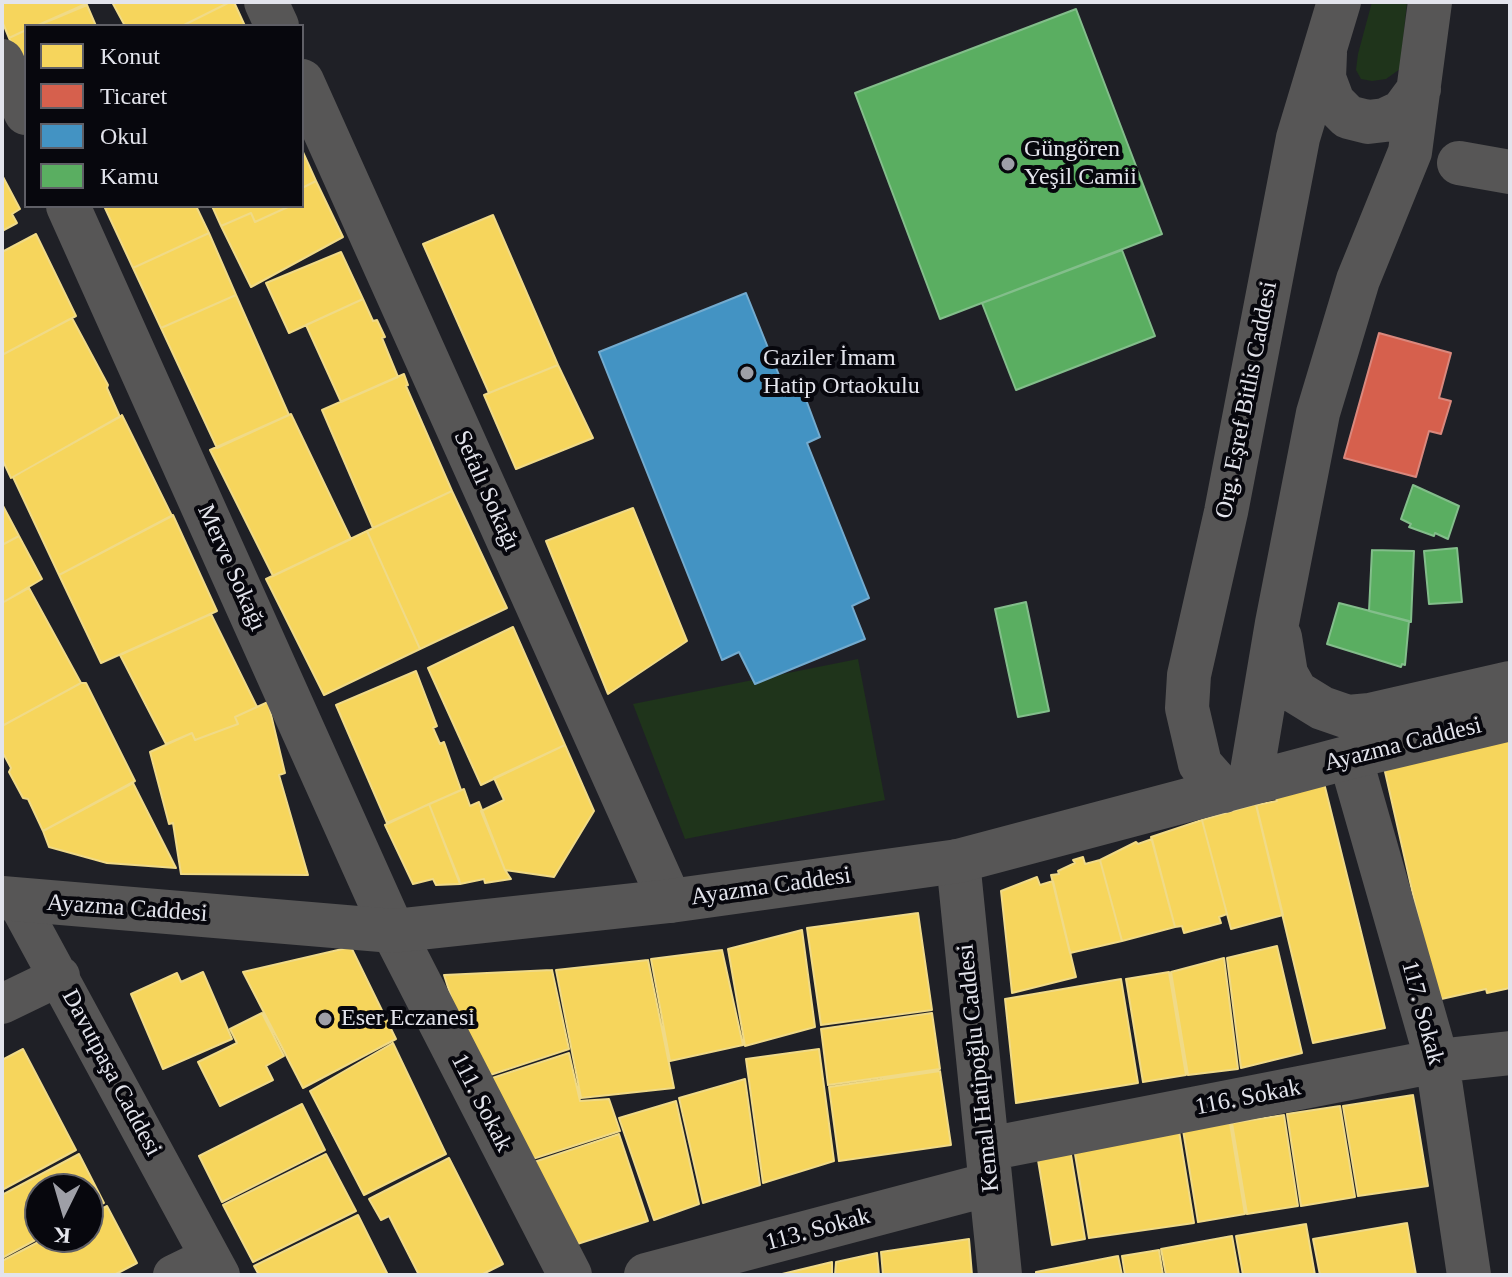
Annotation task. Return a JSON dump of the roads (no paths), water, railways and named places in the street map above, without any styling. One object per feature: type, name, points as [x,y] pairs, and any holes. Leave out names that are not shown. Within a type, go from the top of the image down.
[{"type":"street","points":[[266,2],[276,24]]},
{"type":"street","name":"Org. Eşref Bitlis Caddesi","points":[[1237,787],[1200,764],[1187,708],[1189,675],[1226,512],[1298,138],[1339,2]]},
{"type":"street","points":[[1237,787],[1277,623],[1318,413],[1358,280],[1410,152],[1430,2]]},
{"type":"street","points":[[1325,47],[1324,78],[1333,102],[1348,117],[1368,122],[1385,120],[1402,112],[1419,89]]},
{"type":"street","points":[[2,61],[24,109]]},
{"type":"street","name":"Sefalı Sokağı","points":[[304,85],[670,901]]},
{"type":"street","points":[[1459,163],[1510,172]]},
{"type":"street","name":"Merve Sokağı","points":[[69,208],[393,931]]},
{"type":"street","name":"Ayazma Caddesi","points":[[1277,623],[1286,674],[1296,692],[1322,708],[1348,717],[1370,715],[1510,683]]},
{"type":"street","name":"Ayazma Caddesi","points":[[7,890],[393,931],[670,901],[958,861],[1350,757],[1510,719]]},
{"type":"street","name":"117. Sokak","points":[[1350,757],[1437,1061],[1469,1275]]},
{"type":"street","name":"Kemal Hatipoğlu Caddesi","points":[[958,861],[1000,1275]]},
{"type":"street","name":"Davutpaşa Caddesi","points":[[7,890],[60,976],[215,1266]]},
{"type":"street","name":"111. Sokak","points":[[393,931],[570,1275]]},
{"type":"street","points":[[2,1004],[60,976]]},
{"type":"street","name":"116. Sokak","points":[[989,1167],[1437,1061],[1510,1053]]},
{"type":"street","name":"113. Sokak","points":[[646,1275],[989,1167]]},
{"type":"street","points":[[173,1275],[215,1266]]},
{"type":"place","name":"Güngören Yeşil Camii","points":[[1008,164]]},
{"type":"place","name":"Gaziler İmam Hatip Ortaokulu","points":[[747,373]]},
{"type":"place","name":"Eser Eczanesi","points":[[325,1019]]}]
